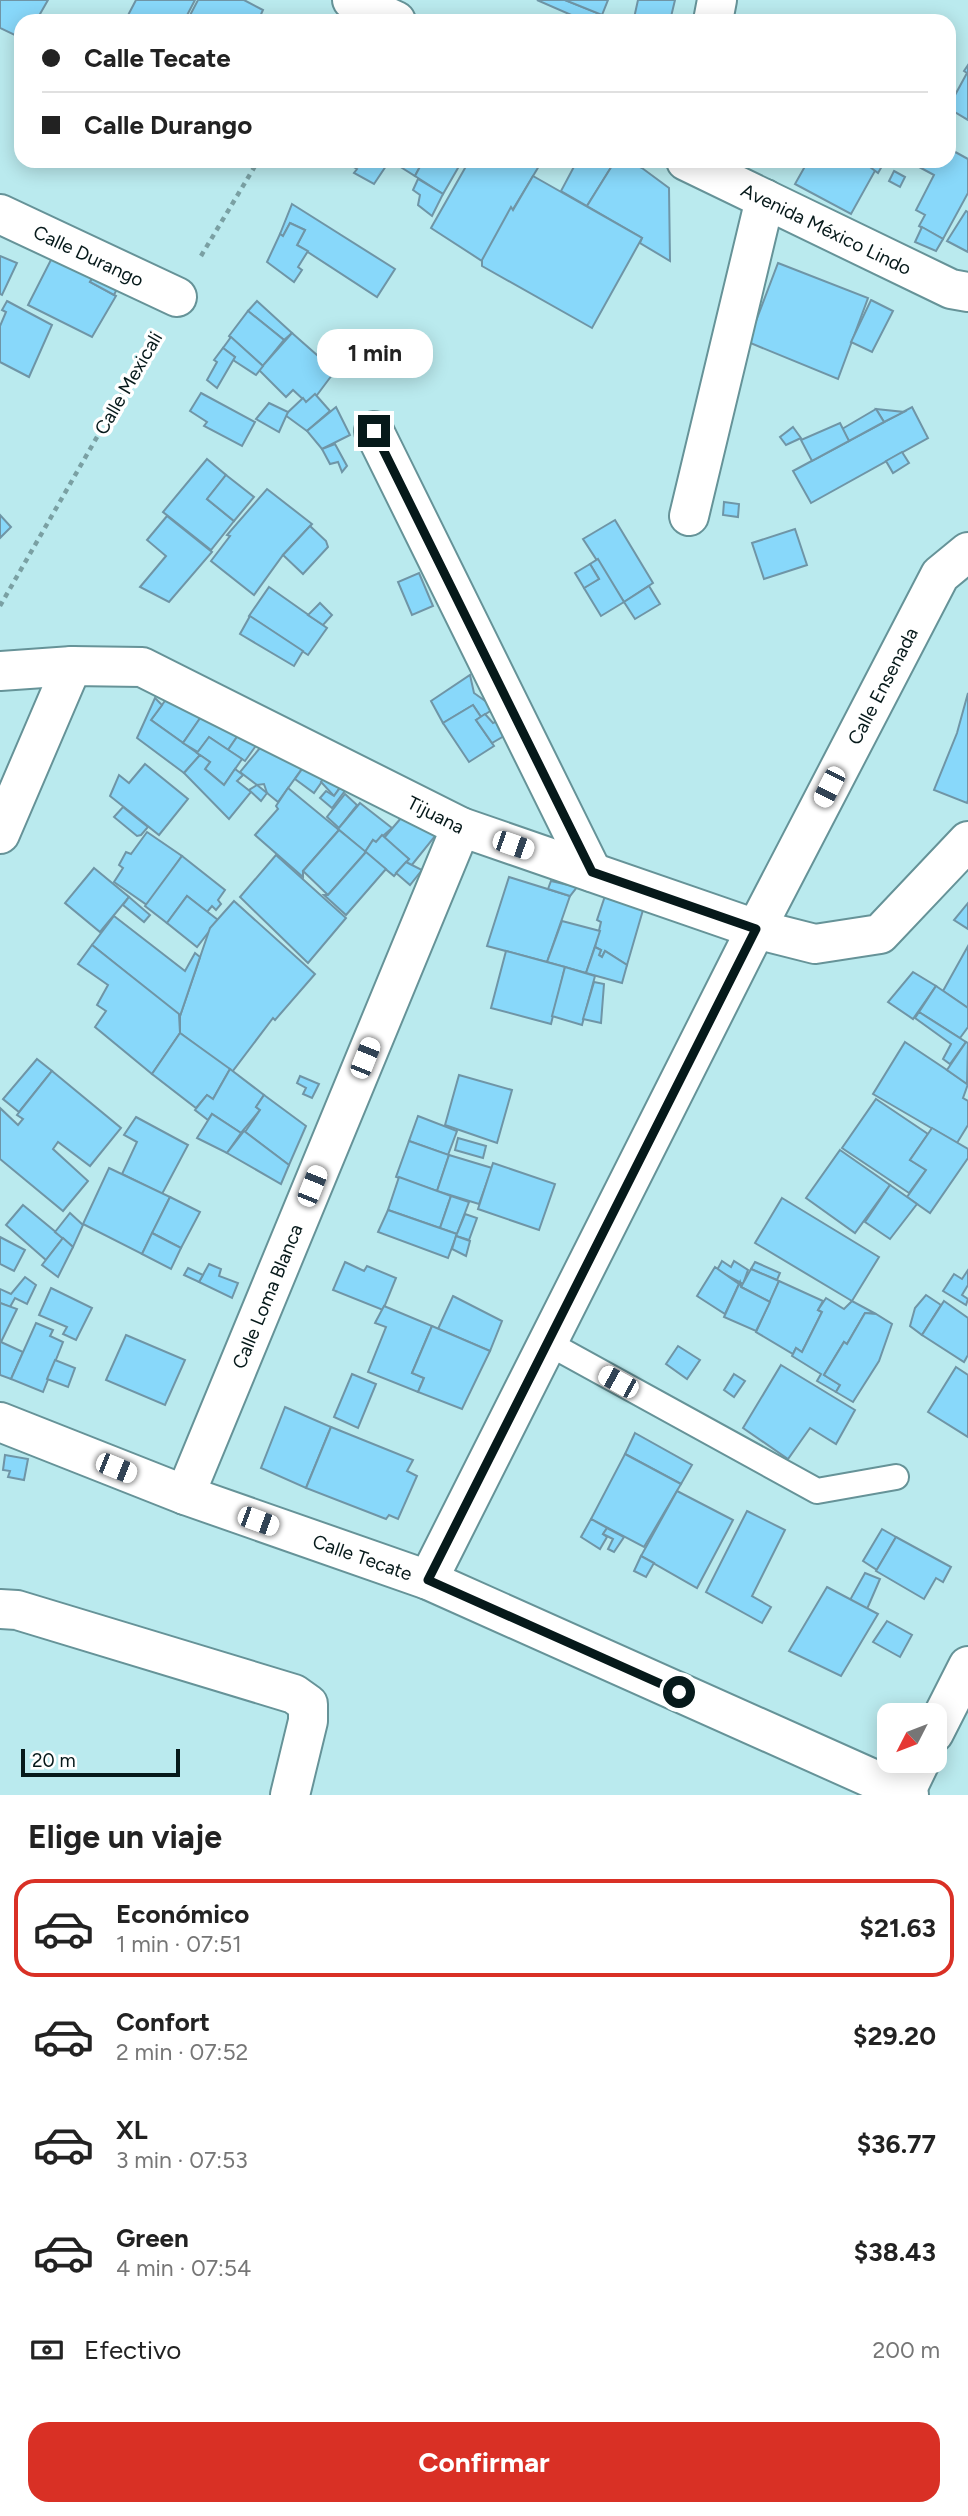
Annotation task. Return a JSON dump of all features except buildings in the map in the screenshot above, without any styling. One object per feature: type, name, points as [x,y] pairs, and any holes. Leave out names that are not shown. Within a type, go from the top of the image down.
[{"type":"street","points":[[352,0],[381,14]]},
{"type":"street","name":"Avenida México Lindo","points":[[701,168],[951,289],[968,292]]},
{"type":"street","points":[[689,516],[765,199]]},
{"type":"street","name":"Calle Durango","points":[[0,214],[177,297]]},
{"type":"street","points":[[374,431],[592,872]]},
{"type":"street","name":"Calle Ensenada","points":[[428,1580],[756,929],[940,575],[968,552]]},
{"type":"street","points":[[0,834],[72,666]]},
{"type":"street","name":"Tijuana","points":[[0,671],[72,666],[142,667],[461,827],[756,929],[815,944],[880,934],[968,841]]},
{"type":"street","name":"Calle Loma Blanca","points":[[185,1495],[461,827]]},
{"type":"street","name":"Calle Tecate","points":[[0,1422],[185,1495],[428,1580],[912,1783]]},
{"type":"street","points":[[0,1609],[17,1610],[295,1694],[308,1704],[308,1721],[290,1795]]},
{"type":"street","points":[[947,1707],[968,1666]]},
{"type":"lane","points":[[548,1343],[817,1491],[896,1477]]},
{"type":"path","name":"Calle Mexicali","points":[[0,606],[254,168]]},
{"type":"route","points":[[374,431],[592,872],[756,929],[428,1580],[679,1692]]}]
